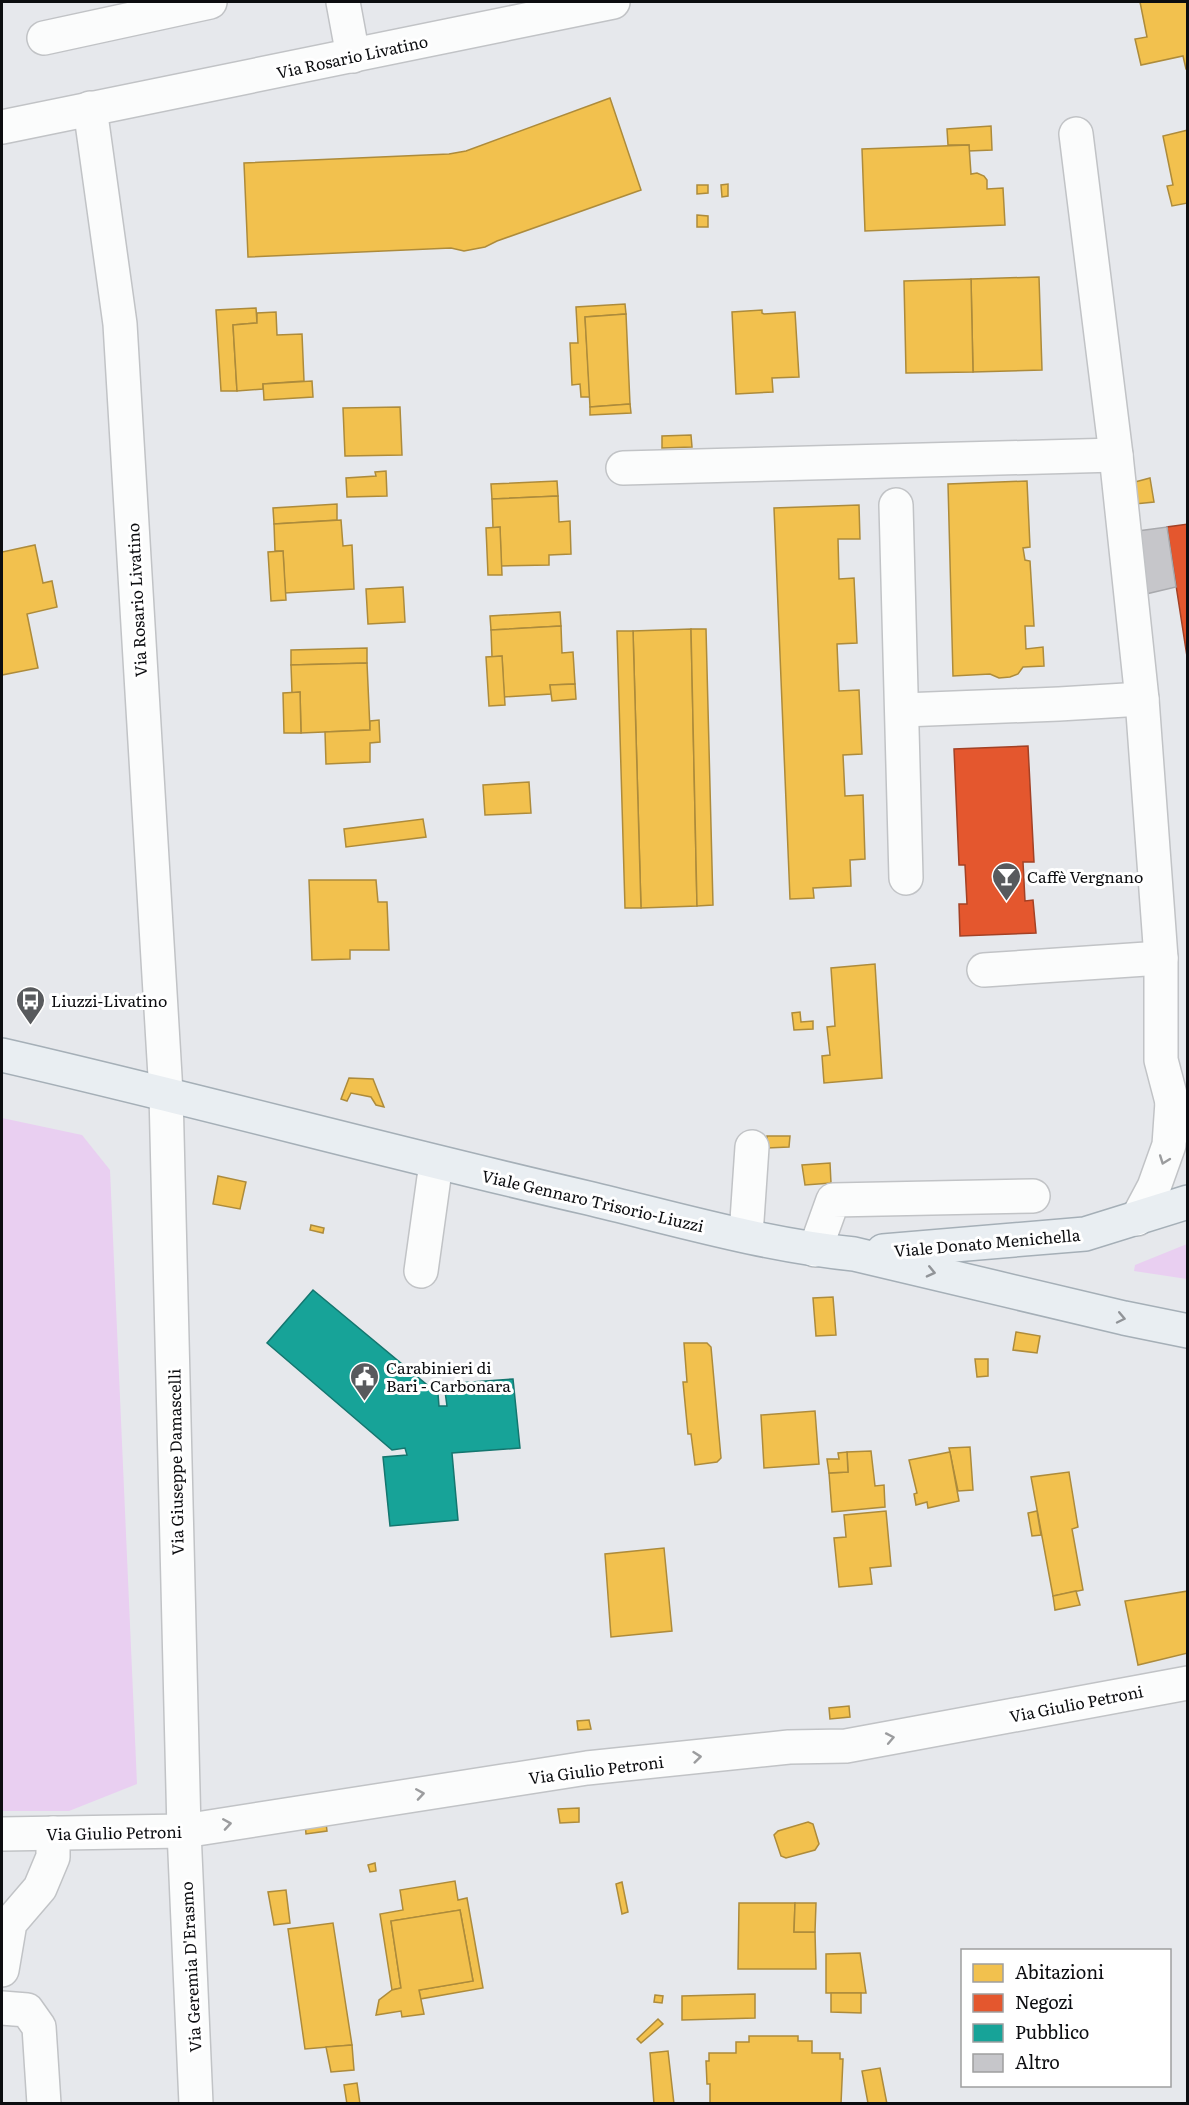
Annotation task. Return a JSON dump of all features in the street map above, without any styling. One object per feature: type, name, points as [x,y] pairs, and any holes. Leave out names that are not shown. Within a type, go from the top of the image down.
[{"type":"main road","name":"Viale Gennaro Trisorio-Liuzzi","points":[[2,1054],[166,1093],[435,1163],[746,1235],[814,1250],[854,1254],[1124,1318],[1188,1330]]},
{"type":"main road","name":"Viale Donato Menichella","points":[[854,1254],[1085,1234],[1188,1202]]},
{"type":"street","points":[[44,38],[210,2]]},
{"type":"street","points":[[343,2],[353,56]]},
{"type":"street","name":"Via Rosario Livatino","points":[[2,127],[613,2]]},
{"type":"street","name":"Via Rosario Livatino","points":[[90,108],[120,324],[166,1093]]},
{"type":"street","points":[[1076,134],[1116,455],[1142,699],[1161,958],[1161,1060],[1180,1114],[1154,1187],[1137,1219]]},
{"type":"street","points":[[623,468],[1116,455]]},
{"type":"street","points":[[896,505],[906,878]]},
{"type":"street","points":[[903,710],[1142,699]]},
{"type":"street","points":[[984,970],[1161,958]]},
{"type":"street","name":"Via Giuseppe Damascelli","points":[[166,1093],[184,1831]]},
{"type":"street","points":[[746,1235],[752,1147]]},
{"type":"street","points":[[421,1271],[435,1163]]},
{"type":"street","points":[[814,1250],[833,1200],[1034,1196]]},
{"type":"street","name":"Via Giulio Petroni","points":[[2,1834],[184,1831],[587,1768],[789,1747],[846,1746],[1188,1683]]},
{"type":"street","name":"Via Geremia D'Erasmo","points":[[184,1831],[196,2103]]},
{"type":"street","points":[[2,1970],[6,1926],[40,1888],[53,1857],[53,1833]]},
{"type":"street","points":[[2,2008],[27,2010],[39,2027],[44,2103]]},
{"type":"shaded area","points":[[2,1118],[82,1135],[110,1170],[137,1784],[69,1811],[2,1811]]},
{"type":"shaded area","points":[[1187,1244],[1187,1279],[1134,1271],[1135,1265]]},
{"type":"building: Abitazioni","points":[[1140,2],[1188,2],[1188,69],[1186,69],[1183,56],[1141,65],[1135,39],[1147,37]]},
{"type":"building: Abitazioni","points":[[610,98],[641,190],[485,247],[464,251],[451,248],[248,257],[244,163],[449,154],[466,151]]},
{"type":"building: Abitazioni","points":[[991,126],[992,150],[969,151],[969,145],[948,145],[947,129]]},
{"type":"building: Abitazioni","points":[[1188,130],[1188,203],[1172,206],[1167,186],[1173,185],[1163,136]]},
{"type":"building: Abitazioni","points":[[969,145],[971,174],[977,173],[984,176],[987,180],[987,189],[1003,188],[1005,225],[865,231],[862,149]]},
{"type":"building: Abitazioni","points":[[728,184],[728,196],[722,197],[721,185]]},
{"type":"building: Abitazioni","points":[[697,185],[708,185],[708,193],[697,194]]},
{"type":"building: Abitazioni","points":[[697,215],[708,216],[708,227],[697,227]]},
{"type":"building: Abitazioni","points":[[1039,277],[1042,370],[973,372],[971,279]]},
{"type":"building: Abitazioni","points":[[971,279],[973,372],[906,373],[904,281]]},
{"type":"building: Abitazioni","points":[[625,304],[626,314],[585,317],[590,397],[581,397],[580,384],[572,385],[570,343],[578,343],[576,307]]},
{"type":"building: Abitazioni","points":[[256,308],[257,323],[233,325],[237,391],[221,391],[216,310]]},
{"type":"building: Abitazioni","points":[[762,310],[764,314],[795,312],[799,377],[772,378],[773,392],[736,394],[732,312]]},
{"type":"building: Abitazioni","points":[[276,312],[277,335],[302,334],[304,381],[263,384],[263,389],[237,391],[233,325],[257,323],[257,313]]},
{"type":"building: Abitazioni","points":[[626,314],[630,404],[590,407],[585,317]]},
{"type":"building: Abitazioni","points":[[312,381],[313,397],[264,400],[263,384]]},
{"type":"building: Abitazioni","points":[[630,404],[631,413],[590,415],[590,407]]},
{"type":"building: Abitazioni","points":[[400,407],[402,455],[345,456],[343,408]]},
{"type":"building: Abitazioni","points":[[691,435],[692,447],[662,448],[662,436]]},
{"type":"building: Abitazioni","points":[[386,471],[387,496],[347,497],[346,478],[376,476],[375,472]]},
{"type":"building: Abitazioni","points":[[1150,478],[1154,502],[1135,504],[1131,483]]},
{"type":"building: Abitazioni","points":[[557,481],[558,496],[492,499],[491,484]]},
{"type":"building: Abitazioni","points":[[1027,481],[1030,547],[1023,548],[1025,560],[1030,561],[1034,626],[1025,626],[1026,649],[1043,647],[1044,666],[1023,667],[1018,674],[1010,677],[999,678],[990,674],[953,676],[948,484]]},
{"type":"building: Abitazioni","points":[[558,496],[559,522],[570,521],[571,554],[549,555],[549,565],[501,566],[500,527],[493,528],[492,499]]},
{"type":"building: Abitazioni","points":[[337,504],[337,520],[274,524],[273,508]]},
{"type":"building: Abitazioni","points":[[859,505],[860,539],[838,539],[839,579],[854,578],[857,643],[837,644],[839,691],[859,690],[862,754],[843,755],[845,796],[863,795],[865,859],[850,860],[851,886],[813,888],[814,898],[790,899],[774,508]]},
{"type":"building: Abitazioni","points":[[341,520],[343,546],[352,545],[354,589],[285,593],[283,551],[275,551],[274,524]]},
{"type":"building: Abitazioni","points":[[500,527],[502,575],[488,575],[486,528]]},
{"type":"building: Abitazioni","points":[[35,545],[43,583],[52,581],[57,607],[27,614],[38,668],[2,675],[2,552]]},
{"type":"building: Abitazioni","points":[[283,551],[286,600],[271,601],[268,552]]},
{"type":"building: Abitazioni","points":[[403,587],[405,622],[368,624],[366,589]]},
{"type":"building: Abitazioni","points":[[560,612],[561,626],[491,630],[490,616]]},
{"type":"building: Abitazioni","points":[[561,626],[562,653],[573,652],[575,684],[550,685],[551,694],[504,697],[502,656],[492,657],[491,630]]},
{"type":"building: Abitazioni","points":[[691,629],[697,906],[641,908],[633,631]]},
{"type":"building: Abitazioni","points":[[691,629],[706,629],[713,905],[697,906]]},
{"type":"building: Abitazioni","points":[[617,631],[633,631],[641,908],[625,908]]},
{"type":"building: Abitazioni","points":[[367,648],[367,663],[291,665],[291,650]]},
{"type":"building: Abitazioni","points":[[502,656],[505,705],[489,706],[486,657]]},
{"type":"building: Abitazioni","points":[[367,663],[370,730],[301,733],[300,692],[292,693],[291,665]]},
{"type":"building: Abitazioni","points":[[575,684],[576,699],[552,701],[550,685]]},
{"type":"building: Abitazioni","points":[[300,692],[301,733],[284,733],[283,693]]},
{"type":"building: Abitazioni","points":[[379,720],[380,742],[370,743],[370,762],[326,764],[325,732],[370,730],[370,721]]},
{"type":"building: Abitazioni","points":[[529,782],[531,813],[485,815],[483,785]]},
{"type":"building: Abitazioni","points":[[423,819],[426,837],[346,847],[344,829]]},
{"type":"building: Abitazioni","points":[[309,880],[376,880],[378,902],[387,902],[389,950],[350,950],[350,959],[312,960]]},
{"type":"building: Abitazioni","points":[[875,964],[882,1078],[824,1083],[822,1056],[830,1055],[827,1027],[835,1026],[831,968]]},
{"type":"building: Abitazioni","points":[[800,1012],[801,1022],[813,1021],[813,1029],[794,1030],[792,1013]]},
{"type":"building: Abitazioni","points":[[349,1078],[373,1079],[384,1107],[376,1105],[371,1097],[351,1093],[347,1101],[341,1099]]},
{"type":"building: Abitazioni","points":[[767,1136],[790,1136],[789,1147],[767,1148]]},
{"type":"building: Abitazioni","points":[[830,1163],[831,1183],[805,1185],[802,1165]]},
{"type":"building: Abitazioni","points":[[218,1176],[246,1182],[240,1209],[213,1204]]},
{"type":"building: Abitazioni","points":[[311,1225],[324,1228],[323,1233],[310,1230]]},
{"type":"building: Abitazioni","points":[[833,1297],[836,1335],[816,1336],[813,1298]]},
{"type":"building: Abitazioni","points":[[1016,1332],[1040,1336],[1037,1353],[1013,1350]]},
{"type":"building: Abitazioni","points":[[684,1343],[707,1343],[711,1347],[721,1458],[717,1462],[695,1465],[691,1434],[688,1434],[683,1382],[687,1382]]},
{"type":"building: Abitazioni","points":[[975,1359],[988,1359],[988,1376],[977,1377]]},
{"type":"building: Abitazioni","points":[[815,1411],[819,1464],[764,1468],[761,1415]]},
{"type":"building: Abitazioni","points":[[970,1447],[973,1490],[958,1491],[949,1448]]},
{"type":"building: Abitazioni","points":[[871,1451],[875,1486],[884,1485],[885,1507],[832,1512],[829,1473],[848,1472],[847,1452]]},
{"type":"building: Abitazioni","points":[[847,1452],[848,1472],[829,1473],[827,1459],[839,1459],[838,1453]]},
{"type":"building: Abitazioni","points":[[950,1452],[959,1501],[928,1508],[927,1502],[916,1505],[914,1494],[917,1493],[909,1460]]},
{"type":"building: Abitazioni","points":[[1069,1472],[1078,1527],[1072,1529],[1083,1590],[1053,1596],[1031,1477]]},
{"type":"building: Abitazioni","points":[[886,1511],[891,1566],[870,1568],[872,1584],[839,1587],[834,1538],[846,1537],[844,1515]]},
{"type":"building: Abitazioni","points":[[1037,1511],[1041,1535],[1032,1536],[1028,1513]]},
{"type":"building: Abitazioni","points":[[664,1548],[672,1631],[611,1637],[605,1554]]},
{"type":"building: Abitazioni","points":[[1076,1591],[1080,1605],[1055,1610],[1053,1596]]},
{"type":"building: Abitazioni","points":[[1188,1591],[1188,1653],[1138,1665],[1125,1601]]},
{"type":"building: Abitazioni","points":[[849,1706],[850,1717],[830,1719],[829,1708]]},
{"type":"building: Abitazioni","points":[[589,1720],[591,1729],[578,1730],[577,1721]]},
{"type":"building: Abitazioni","points":[[579,1808],[579,1822],[560,1823],[558,1809]]},
{"type":"building: Abitazioni","points":[[305,1822],[326,1823],[327,1831],[306,1834]]},
{"type":"building: Abitazioni","points":[[808,1822],[813,1824],[819,1844],[815,1850],[786,1858],[781,1856],[774,1835],[778,1831]]},
{"type":"building: Abitazioni","points":[[375,1863],[376,1871],[370,1872],[368,1865]]},
{"type":"building: Abitazioni","points":[[455,1881],[458,1900],[467,1898],[483,1988],[420,1999],[419,1990],[473,1981],[460,1910],[391,1921],[401,1988],[392,1990],[380,1914],[403,1910],[400,1890]]},
{"type":"building: Abitazioni","points":[[622,1882],[628,1912],[622,1914],[616,1884]]},
{"type":"building: Abitazioni","points":[[286,1890],[290,1923],[274,1925],[268,1892]]},
{"type":"building: Abitazioni","points":[[739,1903],[795,1903],[794,1932],[815,1932],[816,1969],[738,1969]]},
{"type":"building: Abitazioni","points":[[795,1903],[816,1903],[815,1932],[794,1932]]},
{"type":"building: Abitazioni","points":[[460,1910],[473,1981],[419,1990],[424,2014],[402,2017],[401,2011],[376,2015],[379,2000],[392,1990],[401,1988],[391,1921]]},
{"type":"building: Abitazioni","points":[[333,1923],[352,2045],[305,2049],[288,1929]]},
{"type":"building: Abitazioni","points":[[860,1953],[866,1993],[826,1993],[826,1954]]},
{"type":"building: Abitazioni","points":[[831,1993],[861,1993],[861,2013],[831,2012]]},
{"type":"building: Abitazioni","points":[[755,1994],[755,2018],[682,2020],[682,1996]]},
{"type":"building: Abitazioni","points":[[655,1995],[663,1996],[662,2003],[654,2002]]},
{"type":"building: Abitazioni","points":[[658,2019],[663,2024],[641,2043],[637,2039]]},
{"type":"building: Abitazioni","points":[[749,2036],[798,2036],[798,2041],[812,2041],[812,2053],[840,2053],[840,2059],[843,2059],[841,2104],[710,2104],[710,2084],[707,2084],[706,2061],[709,2061],[709,2053],[736,2053],[736,2042],[749,2042]]},
{"type":"building: Abitazioni","points":[[352,2045],[354,2070],[331,2072],[326,2047]]},
{"type":"building: Abitazioni","points":[[668,2051],[674,2104],[654,2104],[650,2053]]},
{"type":"building: Abitazioni","points":[[880,2068],[887,2104],[866,2104],[868,2103],[862,2071]]},
{"type":"building: Abitazioni","points":[[357,2083],[360,2104],[347,2104],[344,2085]]},
{"type":"building: Negozi","points":[[1188,524],[1188,663],[1167,527]]},
{"type":"building: Negozi","points":[[1028,746],[1034,862],[1023,862],[1025,901],[1033,900],[1036,933],[960,936],[959,904],[967,904],[965,865],[959,865],[954,749]]},
{"type":"building: Pubblico","points":[[313,1290],[438,1394],[439,1406],[447,1406],[444,1384],[513,1379],[520,1448],[452,1453],[458,1520],[390,1526],[383,1457],[407,1455],[405,1448],[392,1450],[267,1343]]},
{"type":"building: Altro","points":[[1167,527],[1176,587],[1146,594],[1138,531]]},
{"type":"place","name":"Caffè Vergnano","points":[[1006,902]]},
{"type":"place","name":"Liuzzi-Livatino","points":[[30,1026]]},
{"type":"place","name":"Carabinieri di Bari - Carbonara","points":[[365,1402]]}]
